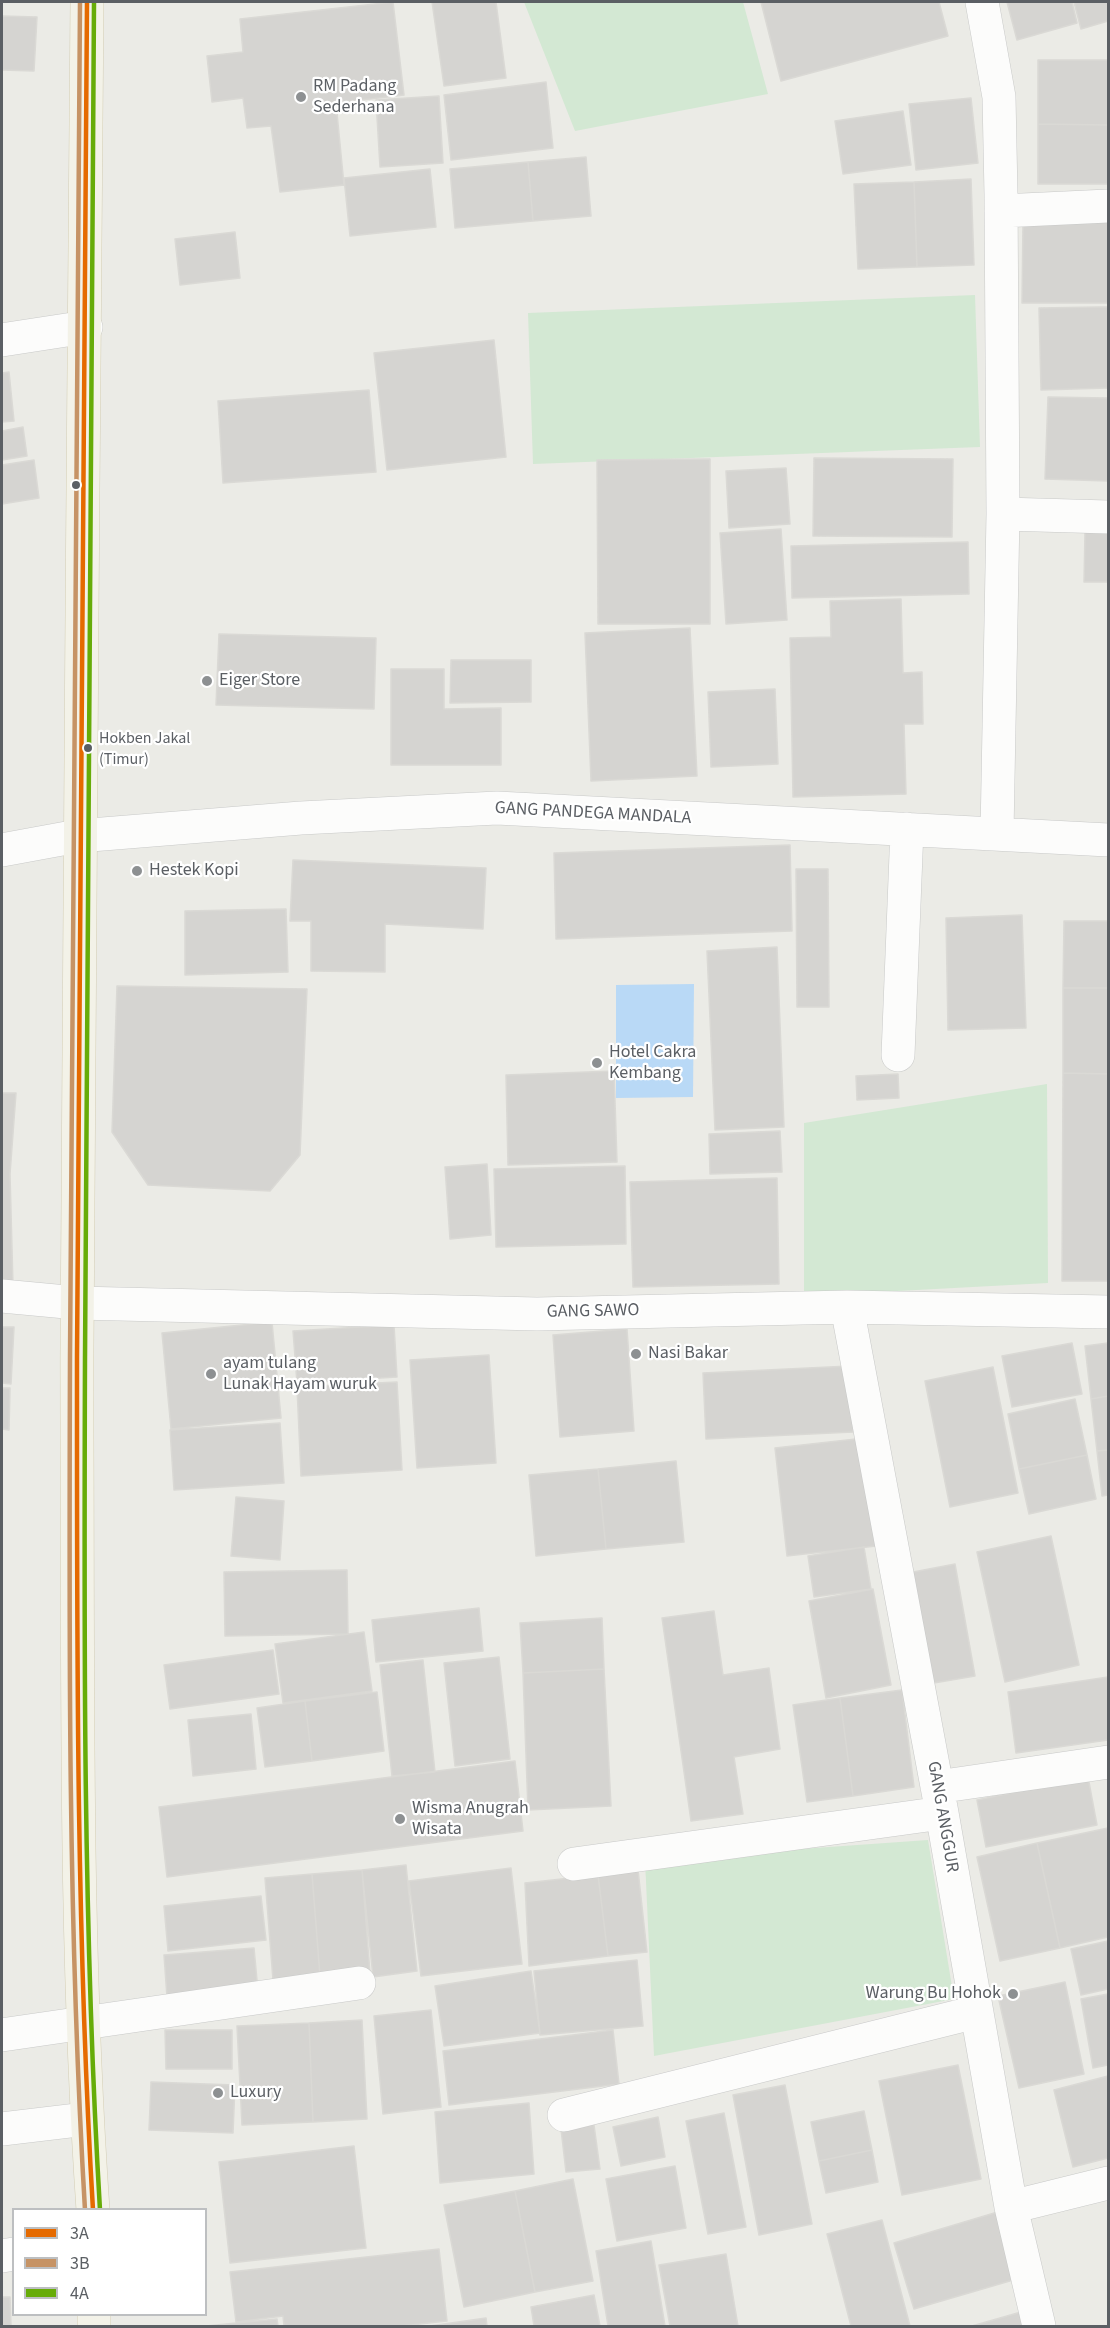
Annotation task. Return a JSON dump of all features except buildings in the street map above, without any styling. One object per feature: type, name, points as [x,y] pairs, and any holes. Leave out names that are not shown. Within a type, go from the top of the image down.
[{"type":"main road","points":[[87,2],[86,327],[78,836],[78,1884],[86,2119],[93,2208]]},
{"type":"street","points":[[982,2],[999,97],[1003,514],[997,833]]},
{"type":"street","points":[[1001,211],[1108,206]]},
{"type":"street","points":[[2,340],[86,327]]},
{"type":"street","points":[[1003,514],[1108,517]]},
{"type":"street","name":"GANG PANDEGA MANDALA","points":[[2,850],[78,836],[302,818],[497,808],[1108,840]]},
{"type":"street","points":[[898,1055],[907,830]]},
{"type":"street","name":"GANG SAWO","points":[[2,1296],[77,1303],[537,1314],[847,1307],[1108,1312]]},
{"type":"street","name":"GANG ANGGUR","points":[[847,1307],[939,1800],[1011,2207],[1039,2326]]},
{"type":"street","points":[[574,1864],[939,1800],[1108,1762]]},
{"type":"street","points":[[2,2035],[359,1983]]},
{"type":"street","points":[[564,2115],[976,2012]]},
{"type":"street","points":[[2,2128],[86,2119]]},
{"type":"street","points":[[1011,2207],[1108,2183]]},
{"type":"green space","points":[[524,2],[743,2],[768,94],[575,131]]},
{"type":"green space","points":[[975,295],[980,447],[533,464],[528,313]]},
{"type":"green space","points":[[1047,1084],[1048,1283],[804,1296],[804,1123]]},
{"type":"green space","points":[[928,1840],[954,1999],[654,2056],[645,1860]]},
{"type":"water","points":[[694,984],[693,1097],[616,1098],[616,985]]},
{"type":"transit line","name":"3B","points":[[80,2],[71,1017],[70,1569],[75,1996],[85,2208]]},
{"type":"transit line","name":"3A","points":[[87,2],[78,1017],[77,1569],[80,1889],[93,2208]]},
{"type":"transit line","name":"4A","points":[[94,2],[86,1017],[85,1569],[90,1996],[100,2208]]},
{"type":"place","name":"RM Padang Sederhana","points":[[301,97]]},
{"type":"place","name":"Eiger Store","points":[[207,681]]},
{"type":"place","name":"Hokben Jakal (Timur)","points":[[88,748]]},
{"type":"place","name":"Hestek Kopi","points":[[137,871]]},
{"type":"place","name":"Hotel Cakra Kembang","points":[[597,1063]]},
{"type":"place","name":"Nasi Bakar","points":[[636,1354]]},
{"type":"place","name":"ayam tulang Lunak Hayam wuruk","points":[[211,1374]]},
{"type":"place","name":"Wisma Anugrah Wisata","points":[[400,1819]]},
{"type":"place","name":"Warung Bu Hohok","points":[[1013,1994]]},
{"type":"place","name":"Luxury","points":[[218,2093]]}]
